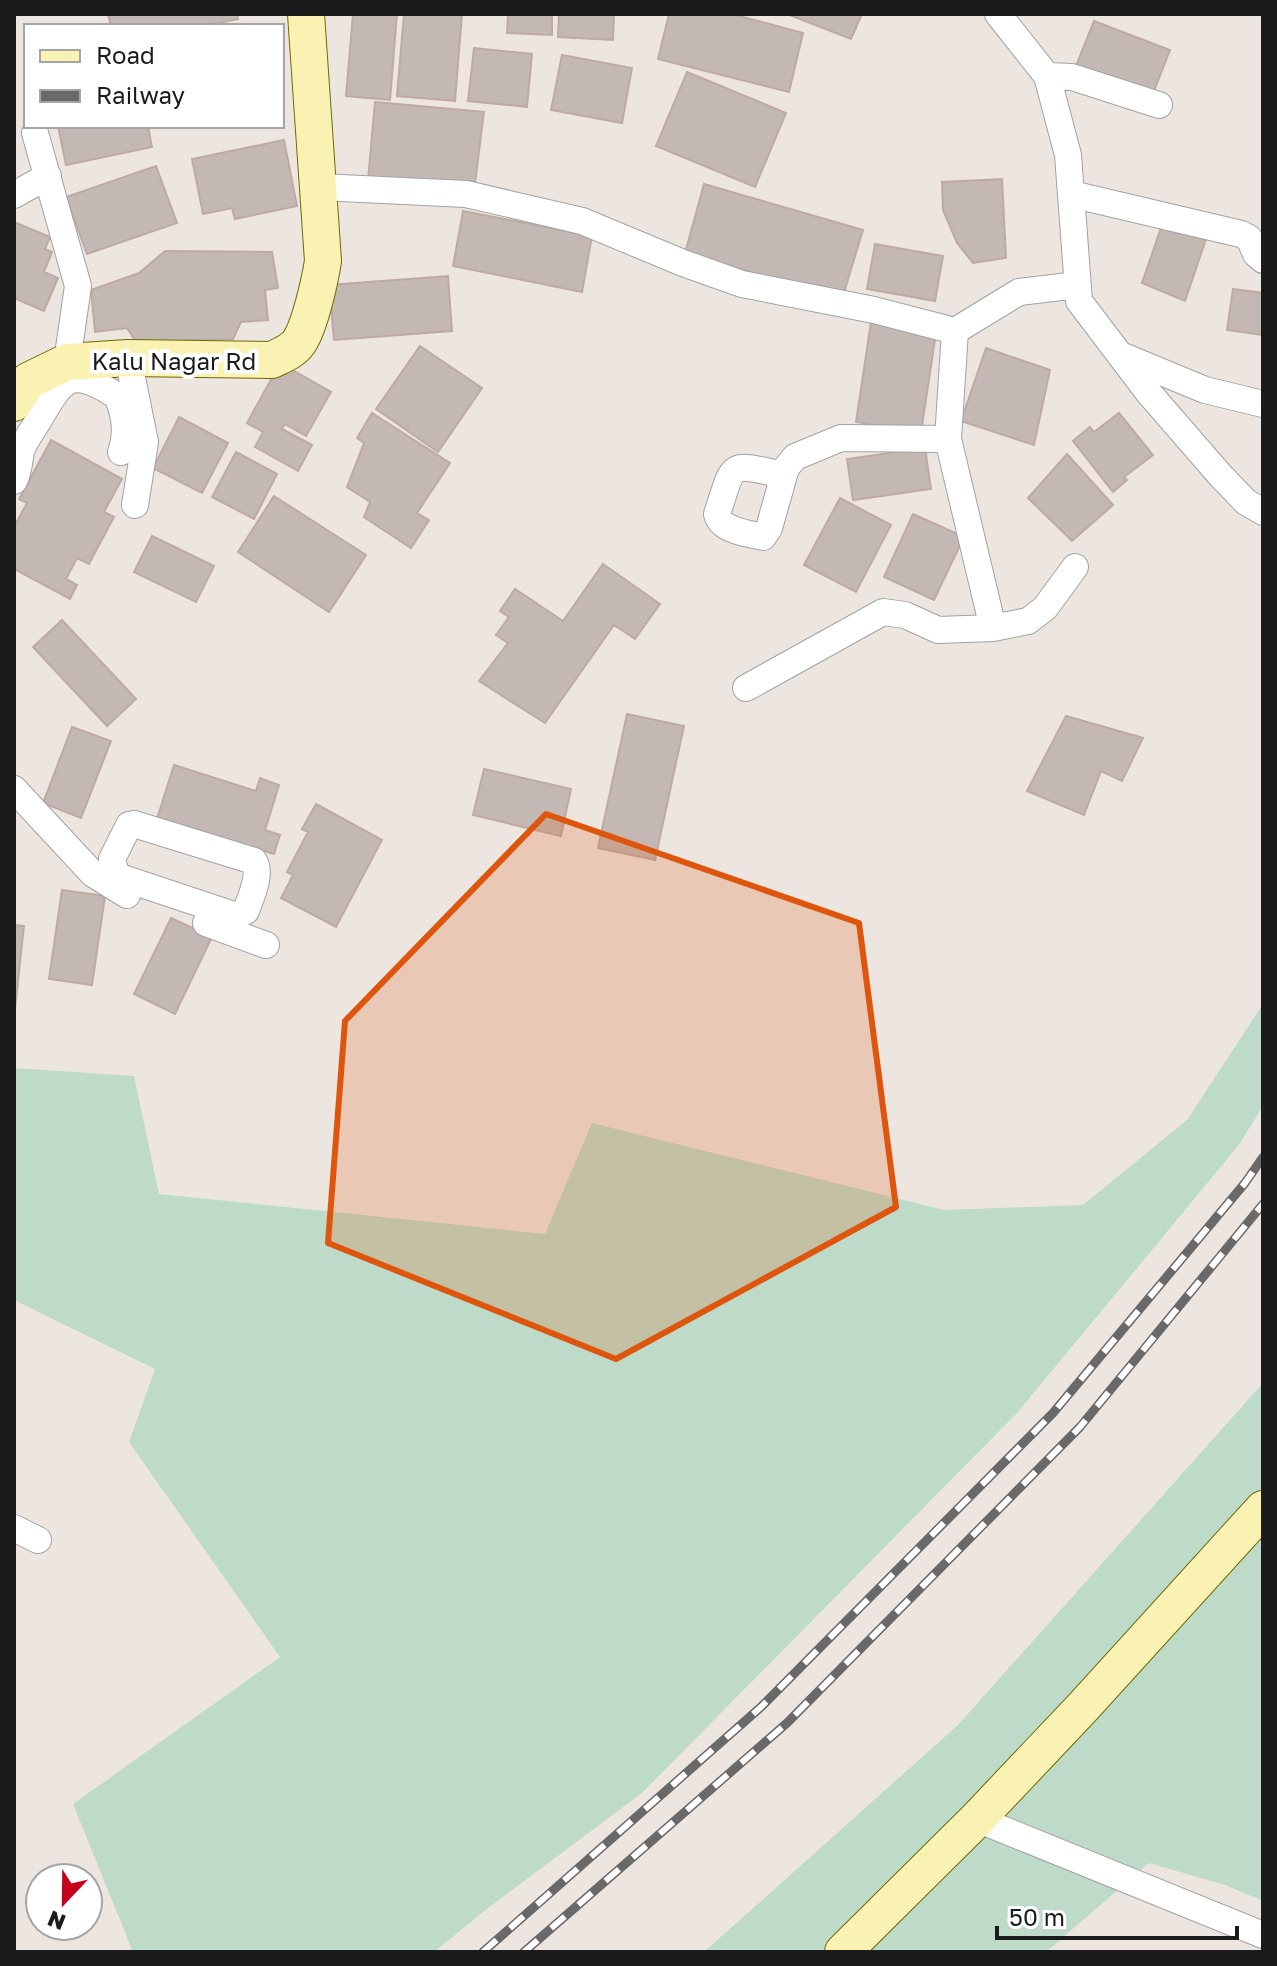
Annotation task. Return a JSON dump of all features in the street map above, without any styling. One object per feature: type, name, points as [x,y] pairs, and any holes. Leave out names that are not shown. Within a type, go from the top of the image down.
[{"type":"street","name":"Kalu Nagar Rd","points":[[14,403],[28,381],[67,362],[128,358],[272,360],[299,342],[318,287],[323,261],[306,14]]},
{"type":"street","points":[[998,14],[1047,76],[1068,155],[1079,301],[1148,392],[1220,475],[1246,502],[1263,512]]},
{"type":"street","points":[[1047,76],[1072,77],[1159,105]]},
{"type":"street","points":[[35,133],[78,286],[67,362]]},
{"type":"street","points":[[14,195],[48,176]]},
{"type":"street","points":[[320,187],[466,194],[582,221],[742,284],[874,310],[955,331],[1019,292],[1078,285]]},
{"type":"street","points":[[1071,194],[1241,234],[1249,238],[1256,254],[1263,260]]},
{"type":"street","points":[[955,331],[948,439],[993,628]]},
{"type":"street","points":[[1120,355],[1205,390],[1263,404]]},
{"type":"street","points":[[128,358],[145,442],[135,505]]},
{"type":"street","points":[[20,469],[23,448],[57,388],[70,379],[84,379],[117,396],[125,425],[121,452]]},
{"type":"street","points":[[784,475],[795,457],[841,438],[948,439]]},
{"type":"street","points":[[746,688],[883,612],[905,615],[938,630],[993,628],[1028,621],[1045,608],[1075,567]]},
{"type":"street","points":[[14,789],[93,874],[127,895],[227,922],[246,911],[258,873],[254,861],[134,824],[129,825],[112,859],[116,874],[123,878],[227,922],[266,945]]},
{"type":"street","points":[[843,1952],[977,1819],[1263,1509]]},
{"type":"street","points":[[14,1528],[38,1540]]},
{"type":"street","points":[[977,1819],[1263,1935]]},
{"type":"highlighted area","points":[[546,814],[859,923],[896,1207],[616,1359],[328,1243],[345,1021]]},
{"type":"green space","points":[[1263,1004],[1263,1106],[1238,1146],[1017,1413],[642,1793],[434,1952],[133,1952],[104,1880],[104,1862],[97,1862],[73,1804],[280,1657],[129,1442],[155,1369],[14,1300],[14,1068],[134,1076],[159,1194],[545,1234],[592,1123],[944,1210],[1083,1205],[1187,1120]]},
{"type":"green space","points":[[1263,1383],[1263,1901],[1225,1885],[1149,1863],[1046,1952],[704,1952],[958,1725]]},
{"type":"building","points":[[108,14],[237,14],[238,19],[214,24],[110,24]]},
{"type":"building","points":[[353,14],[397,14],[390,100],[346,96]]},
{"type":"building","points":[[404,14],[462,14],[455,101],[397,96]]},
{"type":"building","points":[[508,14],[552,14],[552,35],[507,33]]},
{"type":"building","points":[[559,14],[614,14],[613,40],[558,37]]},
{"type":"building","points":[[669,14],[732,14],[803,33],[789,92],[658,59]]},
{"type":"building","points":[[787,14],[862,14],[851,39]]},
{"type":"building","points":[[1094,21],[1170,50],[1152,96],[1076,66]]},
{"type":"building","points":[[474,48],[532,54],[527,107],[468,101]]},
{"type":"building","points":[[562,55],[632,68],[622,123],[551,110]]},
{"type":"building","points":[[687,72],[786,113],[755,187],[656,146]]},
{"type":"building","points":[[375,102],[484,112],[474,191],[368,180]]},
{"type":"building","points":[[58,128],[148,128],[152,147],[66,165]]},
{"type":"building","points":[[284,140],[297,206],[235,219],[232,208],[203,214],[192,159]]},
{"type":"building","points":[[156,166],[177,223],[87,254],[66,197]]},
{"type":"building","points":[[1002,179],[1006,258],[973,263],[957,243],[943,210],[942,182]]},
{"type":"building","points":[[704,184],[863,230],[842,299],[685,253]]},
{"type":"building","points":[[463,211],[592,236],[582,292],[453,266]]},
{"type":"building","points":[[14,222],[50,237],[45,249],[52,252],[44,272],[58,278],[44,311],[14,298]]},
{"type":"building","points":[[1162,225],[1207,236],[1185,301],[1142,283]]},
{"type":"building","points":[[875,244],[943,256],[935,301],[867,289]]},
{"type":"building","points":[[165,251],[272,252],[278,288],[265,290],[268,320],[241,322],[233,339],[136,342],[127,328],[95,332],[91,290],[139,273]]},
{"type":"building","points":[[448,276],[452,331],[334,340],[329,285]]},
{"type":"building","points":[[1233,289],[1263,293],[1263,335],[1227,330]]},
{"type":"building","points":[[871,322],[936,333],[921,432],[856,422]]},
{"type":"building","points":[[420,346],[482,388],[438,452],[376,409]]},
{"type":"building","points":[[986,348],[1050,370],[1034,445],[961,421]]},
{"type":"building","points":[[280,363],[331,392],[306,436],[285,424],[282,429],[312,445],[298,471],[255,447],[263,432],[247,423]]},
{"type":"building","points":[[372,413],[450,463],[417,513],[429,520],[411,548],[364,517],[370,502],[347,487],[364,443],[357,438]]},
{"type":"building","points":[[1119,413],[1153,455],[1124,477],[1127,480],[1113,492],[1073,441],[1090,427],[1094,432]]},
{"type":"building","points":[[179,417],[228,443],[202,493],[153,468]]},
{"type":"building","points":[[51,440],[122,479],[104,512],[114,517],[89,564],[77,558],[66,579],[77,585],[70,599],[14,569],[14,527],[27,503],[19,499]]},
{"type":"building","points":[[925,448],[931,489],[853,500],[847,459]]},
{"type":"building","points":[[236,452],[277,474],[254,519],[212,497]]},
{"type":"building","points":[[1067,454],[1113,505],[1072,541],[1028,498]]},
{"type":"building","points":[[274,496],[366,555],[329,612],[238,552]]},
{"type":"building","points":[[840,498],[891,525],[856,592],[804,565]]},
{"type":"building","points":[[913,514],[964,537],[934,600],[884,577]]},
{"type":"building","points":[[152,536],[214,566],[196,602],[134,572]]},
{"type":"building","points":[[603,564],[660,604],[635,639],[614,625],[545,723],[479,681],[508,643],[496,635],[509,617],[500,611],[515,589],[563,621]]},
{"type":"building","points":[[62,620],[136,699],[107,726],[33,647]]},
{"type":"building","points":[[627,714],[684,726],[655,860],[598,848]]},
{"type":"building","points":[[1066,716],[1143,738],[1122,781],[1101,771],[1084,815],[1027,791]]},
{"type":"building","points":[[72,727],[111,741],[81,818],[43,803]]},
{"type":"building","points":[[174,765],[256,791],[260,778],[279,785],[265,830],[280,835],[274,854],[156,822]]},
{"type":"building","points":[[484,769],[571,789],[561,836],[473,815]]},
{"type":"building","points":[[316,804],[382,840],[336,927],[281,898],[293,875],[287,872],[308,832],[302,829]]},
{"type":"building","points":[[62,890],[105,896],[92,985],[49,979]]},
{"type":"building","points":[[171,918],[212,937],[175,1014],[134,994]]},
{"type":"building","points":[[14,925],[24,926],[14,1018]]},
{"type":"railway","points":[[483,1952],[761,1707],[1053,1413],[1245,1183],[1263,1157]]},
{"type":"railway","points":[[524,1952],[787,1723],[1080,1427],[1263,1204]]}]
